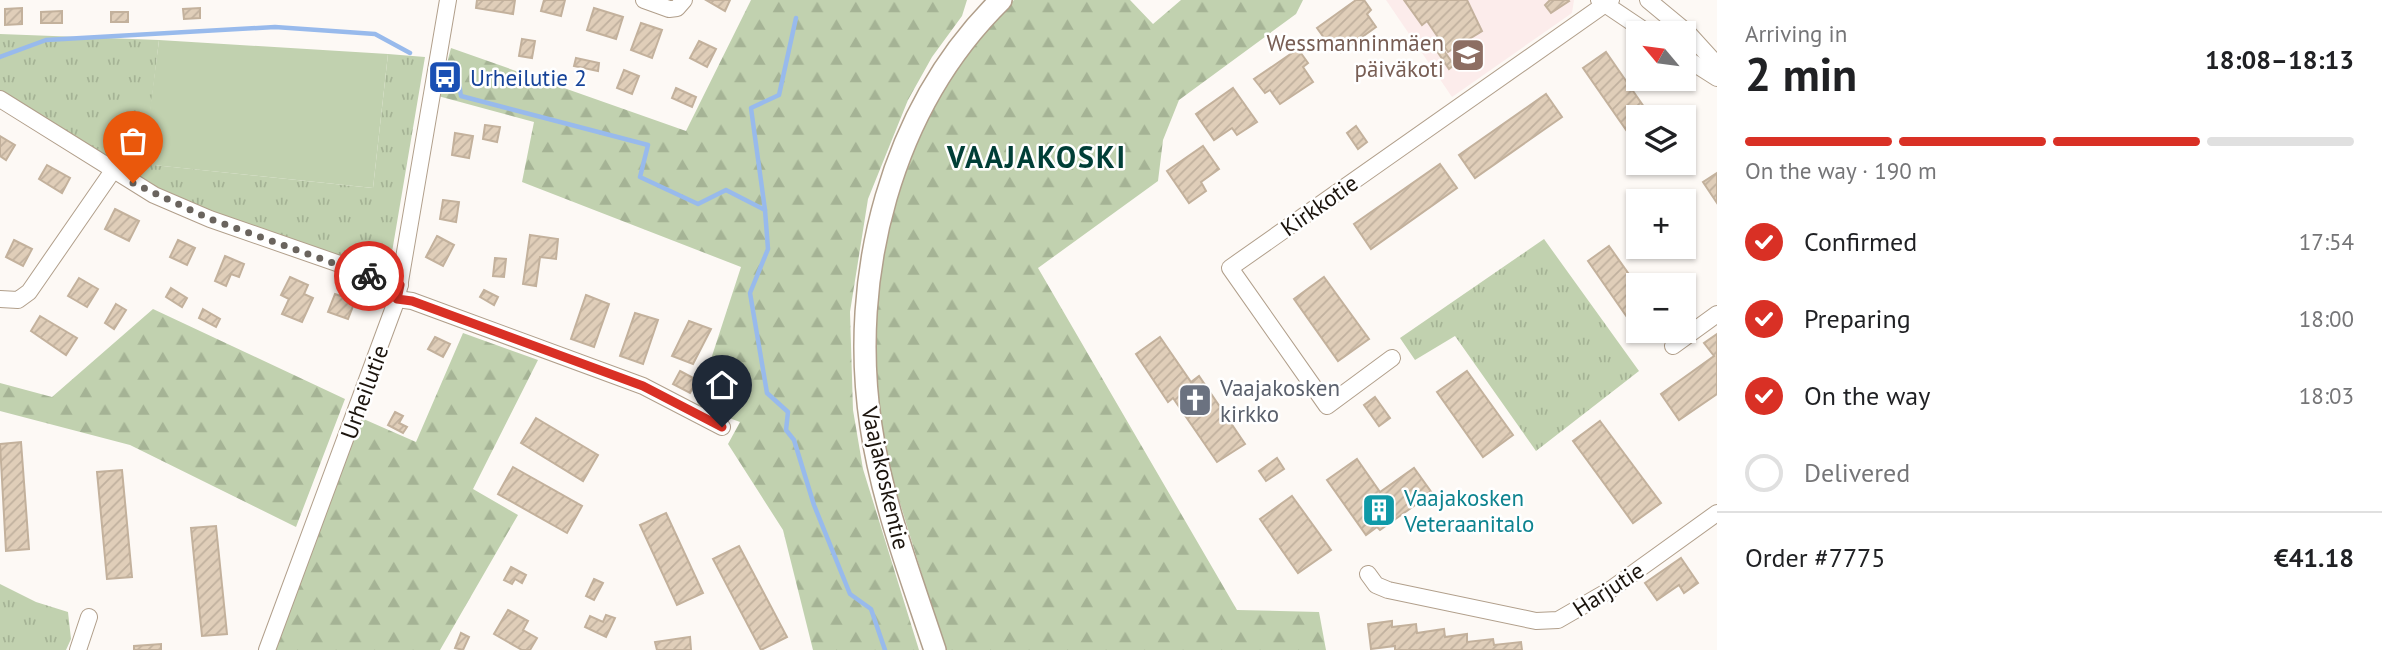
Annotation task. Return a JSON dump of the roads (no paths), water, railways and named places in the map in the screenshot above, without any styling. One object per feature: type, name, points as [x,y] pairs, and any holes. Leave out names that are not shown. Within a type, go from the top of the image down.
[{"type":"main road","name":"Vaajakoskentie","points":[[935,650],[907,564],[871,428],[864,365],[865,312],[883,209],[900,157],[923,105],[944,67],[978,22],[1000,0]]},
{"type":"street","name":"Urheilutie","points":[[267,650],[399,292],[449,0]]},
{"type":"street","points":[[644,0],[669,9],[677,8],[684,0]]},
{"type":"street","points":[[1648,0],[1689,34],[1717,65]]},
{"type":"street","points":[[1606,2],[1632,21]]},
{"type":"street","name":"Kirkkotie","points":[[1392,358],[1327,406],[1230,268],[1606,2]]},
{"type":"street","points":[[1696,65],[1717,78]]},
{"type":"street","points":[[0,99],[112,172],[154,195],[399,292],[412,301],[643,386],[722,427]]},
{"type":"street","points":[[0,299],[18,300],[29,292],[112,172]]},
{"type":"street","points":[[1673,346],[1717,314]]},
{"type":"street","name":"Harjutie","points":[[1368,574],[1376,585],[1388,590],[1536,621],[1558,620],[1610,590],[1717,513]]},
{"type":"street","points":[[78,650],[89,617]]},
{"type":"waterway","points":[[765,210],[751,108],[779,95],[796,18]]},
{"type":"waterway","points":[[0,57],[46,40],[275,27],[375,34],[410,53]]},
{"type":"waterway","points":[[457,72],[461,96],[648,145],[640,177],[698,204],[726,190],[765,210],[768,249],[750,293],[767,393],[788,412],[786,430],[794,440],[814,505],[850,594],[871,609],[885,650]]},
{"type":"place","name":"Wessmanninmäen päiväkoti","points":[[1468,55]]},
{"type":"place","name":"Urheilutie 2","points":[[445,77]]},
{"type":"place","name":"Vaajakosken kirkko","points":[[1195,400]]},
{"type":"place","name":"Vaajakosken Veteraanitalo","points":[[1379,510]]},
{"type":"district","name":"VAAJAKOSKI","points":[[1037,156]]}]
